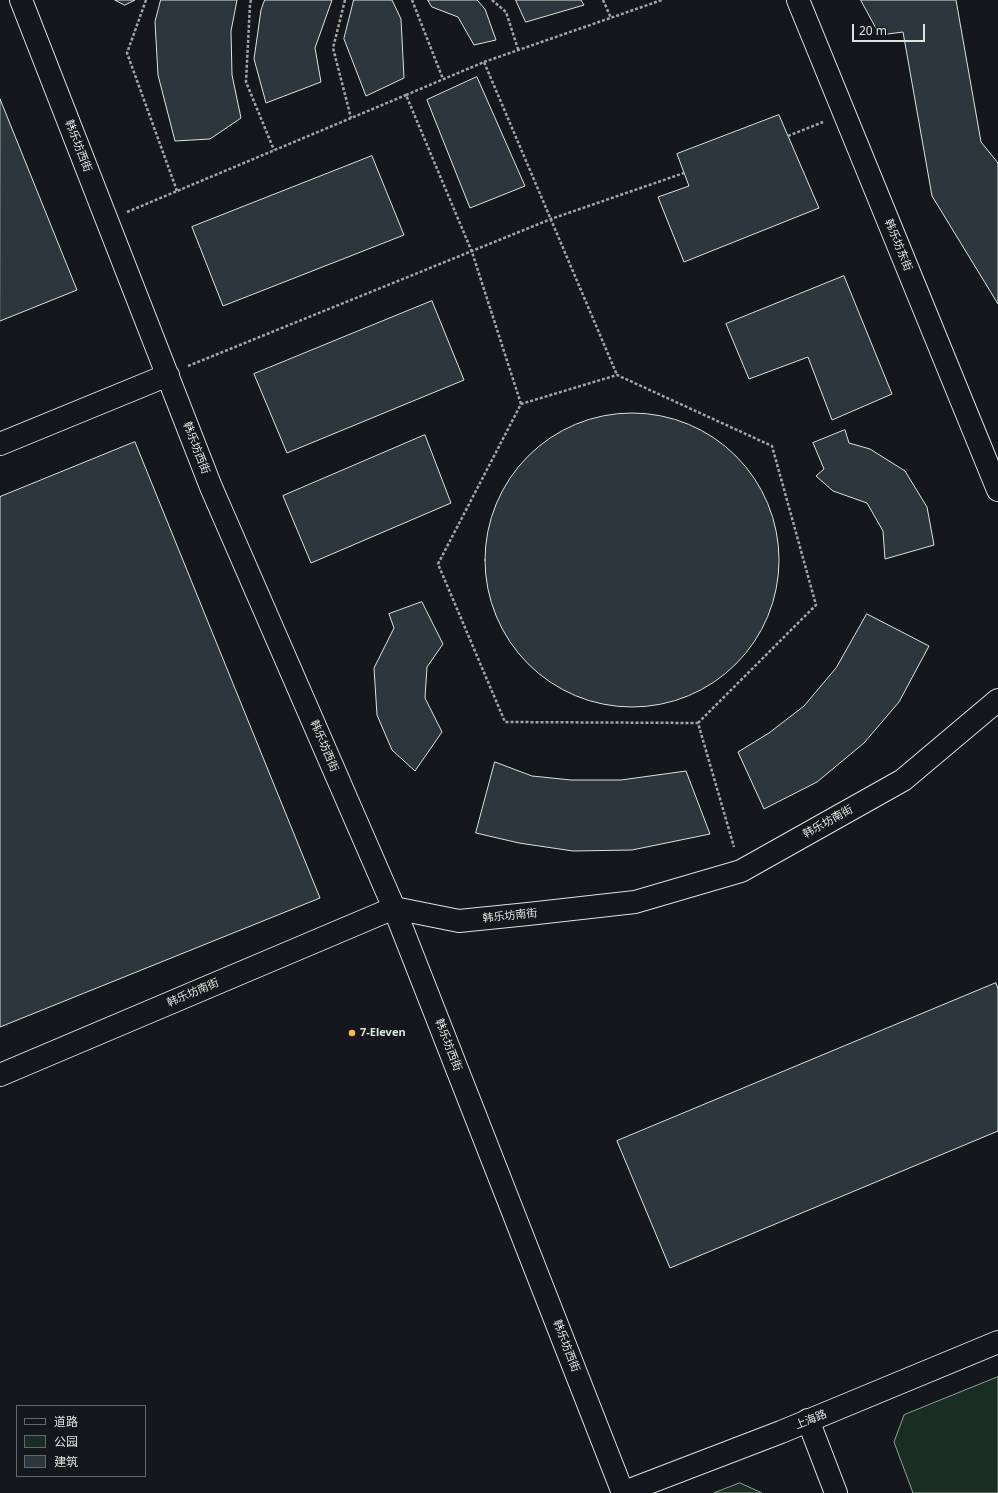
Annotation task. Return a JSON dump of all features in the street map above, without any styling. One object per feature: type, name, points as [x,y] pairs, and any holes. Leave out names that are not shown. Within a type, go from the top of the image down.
[{"type":"street","name":"韩乐坊西街","points":[[21,0],[214,494],[394,908],[623,1493]]},
{"type":"street","name":"韩乐坊东街","points":[[798,0],[998,490]]},
{"type":"street","points":[[0,444],[168,374]]},
{"type":"street","name":"韩乐坊南街","points":[[0,1075],[394,908],[459,921],[536,913],[634,902],[741,870],[903,780],[998,700]]},
{"type":"street","name":"上海路","points":[[623,1493],[808,1420],[998,1342]]},
{"type":"street","points":[[808,1420],[836,1493]]},
{"type":"path","points":[[146,0],[127,53],[177,191]]},
{"type":"path","points":[[251,0],[246,82],[274,150]]},
{"type":"path","points":[[345,0],[334,48],[351,118]]},
{"type":"path","points":[[412,0],[443,79]]},
{"type":"path","points":[[492,0],[506,12],[519,50]]},
{"type":"path","points":[[603,0],[611,18]]},
{"type":"path","points":[[107,220],[406,96],[484,62],[662,0]]},
{"type":"path","points":[[484,62],[617,375]]},
{"type":"path","points":[[406,96],[472,252],[521,404],[438,564],[505,722],[698,723],[816,605],[772,446],[617,375],[521,404]]},
{"type":"path","points":[[788,136],[845,114]]},
{"type":"path","points":[[168,374],[551,220],[684,173]]},
{"type":"path","points":[[698,723],[741,870]]},
{"type":"green space","points":[[998,1377],[998,1493],[913,1493],[894,1442],[904,1415]]},
{"type":"green space","points":[[740,1483],[762,1493],[714,1493]]},
{"type":"building","points":[[115,0],[135,0],[125,5]]},
{"type":"building","points":[[161,0],[237,0],[231,31],[232,75],[241,118],[210,139],[175,141],[158,75],[155,22]]},
{"type":"building","points":[[265,0],[332,0],[315,48],[321,82],[266,103],[254,59],[261,10]]},
{"type":"building","points":[[354,0],[392,0],[401,19],[404,78],[366,96],[344,39]]},
{"type":"building","points":[[428,0],[477,0],[485,9],[496,40],[474,45],[458,17],[432,7]]},
{"type":"building","points":[[516,0],[581,0],[584,5],[526,22]]},
{"type":"building","points":[[861,0],[956,0],[981,142],[998,163],[998,304],[932,196],[903,32],[880,35]]},
{"type":"building","points":[[477,77],[525,186],[470,208],[427,100]]},
{"type":"building","points":[[0,99],[77,290],[0,321]]},
{"type":"building","points":[[779,115],[819,208],[684,262],[658,197],[689,186],[677,154]]},
{"type":"building","points":[[372,156],[404,235],[223,306],[192,227]]},
{"type":"building","points":[[844,276],[892,394],[832,420],[808,357],[749,379],[726,324]]},
{"type":"building","points":[[432,301],[464,380],[287,453],[254,374]]},
{"type":"building","points":[[632,413],[661,416],[688,424],[714,438],[736,456],[754,478],[768,504],[776,531],[779,560],[776,589],[768,616],[754,642],[736,664],[714,682],[688,696],[661,704],[632,707],[603,704],[576,696],[550,682],[528,664],[510,642],[496,616],[488,589],[485,560],[488,531],[496,504],[510,478],[528,456],[550,438],[576,424],[603,416]]},
{"type":"building","points":[[845,430],[849,443],[870,449],[905,471],[927,507],[934,545],[885,559],[883,531],[867,503],[833,491],[816,476],[824,469],[813,443]]},
{"type":"building","points":[[425,435],[451,503],[311,563],[283,496]]},
{"type":"building","points":[[135,442],[320,898],[0,1027],[0,497]]},
{"type":"building","points":[[422,602],[443,644],[427,667],[425,698],[442,732],[415,771],[392,750],[377,715],[374,668],[394,628],[389,614]]},
{"type":"building","points":[[867,614],[929,646],[899,702],[864,743],[817,782],[764,809],[738,752],[769,733],[804,706],[836,668]]},
{"type":"building","points":[[495,762],[532,776],[571,780],[621,780],[686,771],[710,834],[632,850],[573,851],[519,843],[476,833]]},
{"type":"building","points":[[996,983],[998,989],[998,1131],[670,1268],[617,1141]]},
{"type":"place","name":"7-Eleven","points":[[352,1033]]}]
